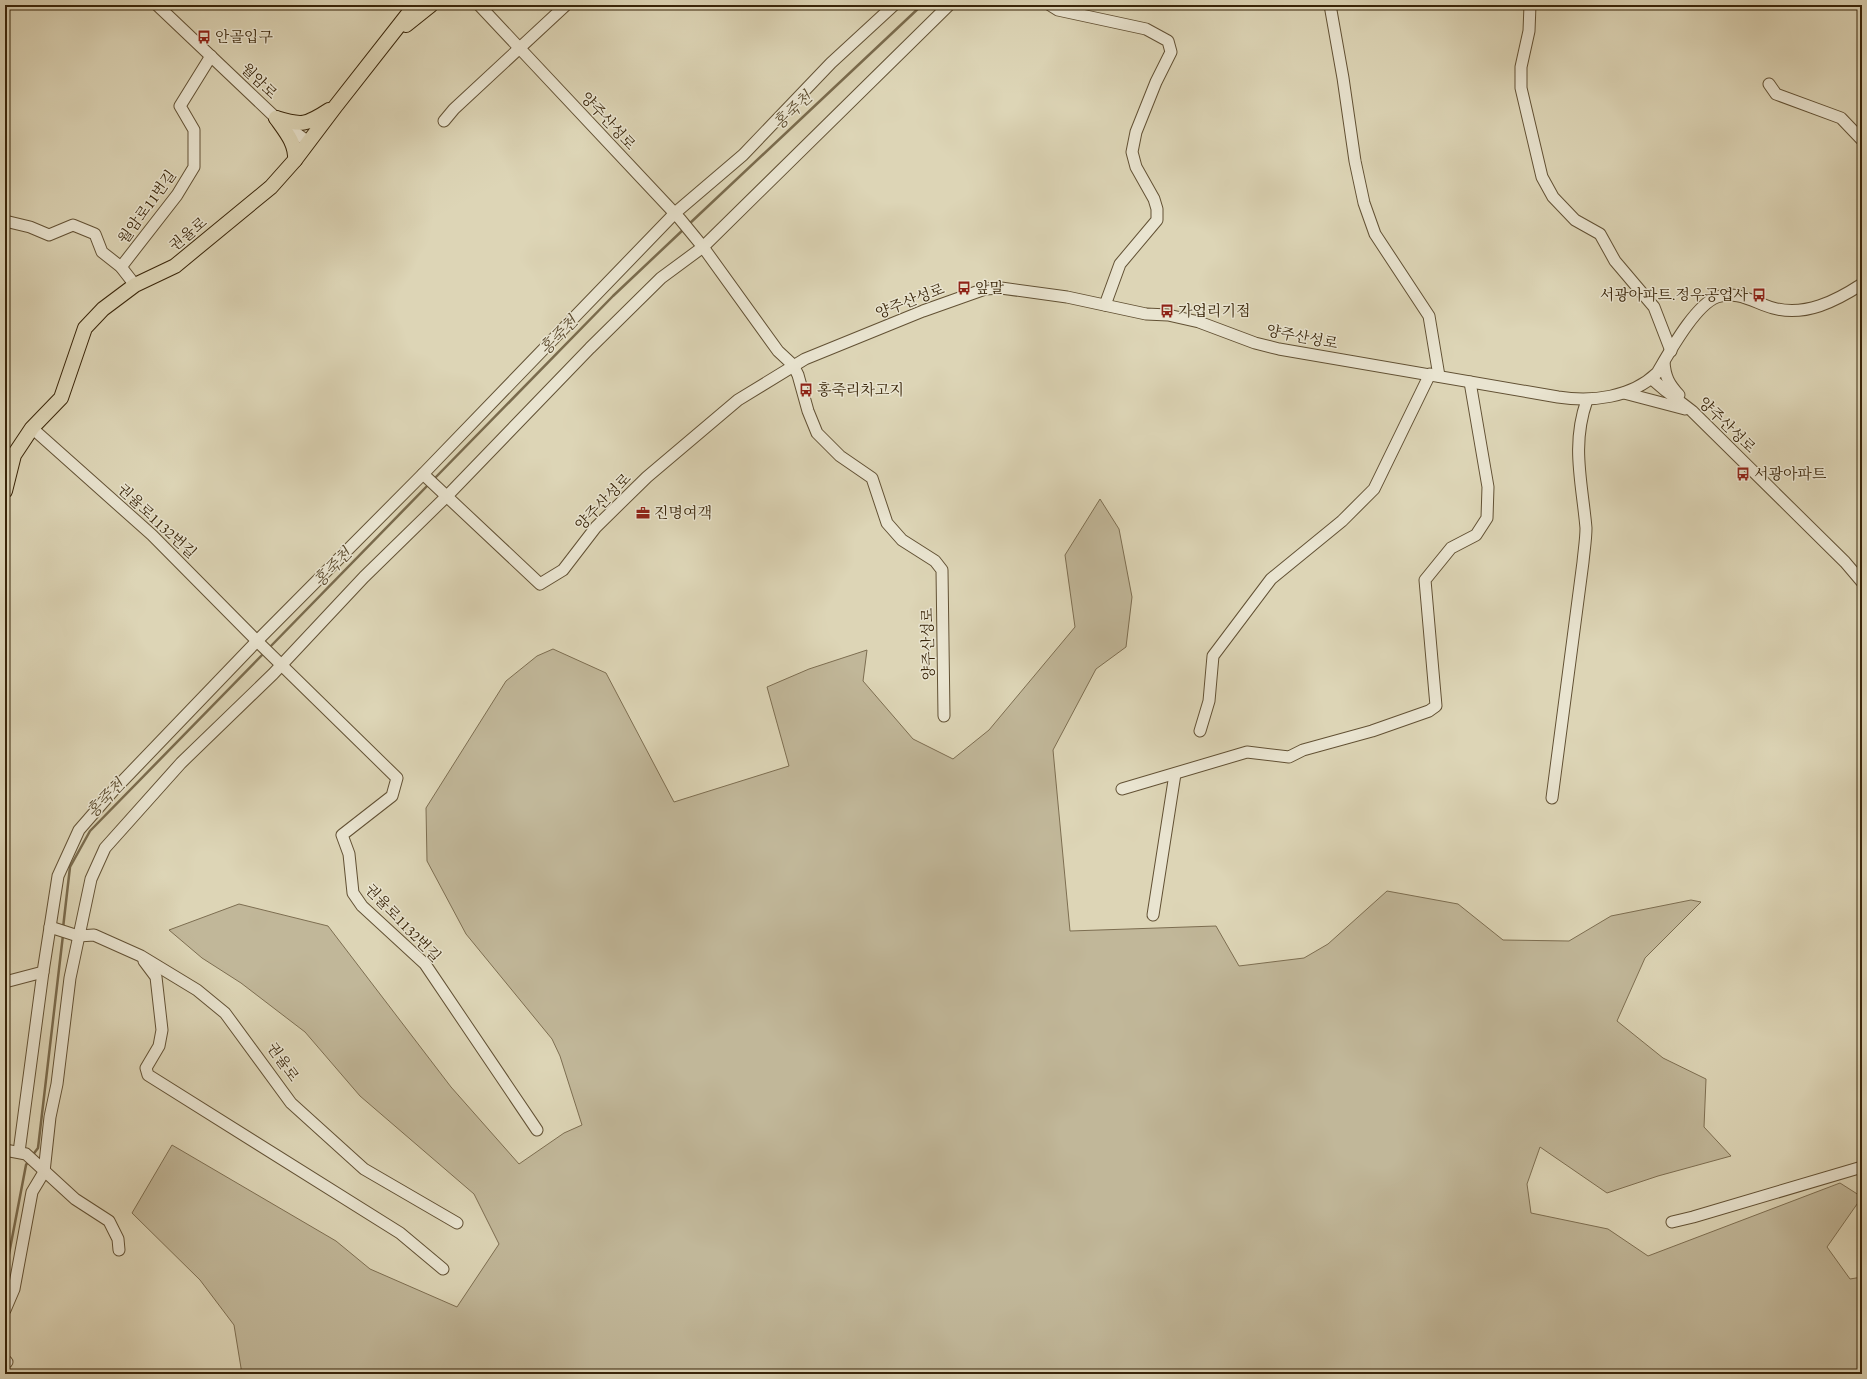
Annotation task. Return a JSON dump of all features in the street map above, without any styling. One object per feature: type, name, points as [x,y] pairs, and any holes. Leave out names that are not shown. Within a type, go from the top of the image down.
[{"type":"main road","name":"권율로","points":[[5,491],[14,455],[32,428],[61,398],[86,328],[103,309],[135,285],[175,266],[271,187],[295,160],[335,106],[415,5]]},
{"type":"main road","points":[[388,38],[431,5]]},
{"type":"main road","points":[[276,118],[292,123],[304,124],[335,106]]},
{"type":"main road","points":[[276,118],[292,141],[296,151],[295,160]]},
{"type":"street","name":"월암로","points":[[157,5],[276,118],[308,142]]},
{"type":"street","name":"양주산성로","points":[[479,5],[678,216],[703,247],[778,351],[793,365],[798,375],[808,411],[817,433],[840,456],[872,478],[888,523],[902,540],[935,561],[942,570],[944,716]]},
{"type":"street","points":[[444,121],[566,5]]},
{"type":"street","points":[[22,1153],[43,972],[46,963],[58,876],[79,830],[113,792],[257,642],[678,216],[743,155],[831,63],[894,5]]},
{"type":"street","points":[[5,1310],[14,1289],[32,1192],[44,1172],[50,1117],[57,1084],[70,978],[91,879],[105,848],[182,764],[590,348],[661,278],[703,247],[949,5]]},
{"type":"street","points":[[1050,5],[1058,10],[1146,29],[1168,41],[1171,52],[1136,132],[1132,152],[1136,167],[1154,200],[1157,209],[1157,220],[1120,264],[1105,305]]},
{"type":"street","points":[[1200,731],[1209,701],[1213,656],[1271,579],[1342,521],[1374,489],[1435,375],[1429,316],[1375,234],[1364,203],[1355,161],[1343,78],[1330,5]]},
{"type":"street","points":[[1530,5],[1529,32],[1521,67],[1520,88],[1542,177],[1553,197],[1575,220],[1600,234],[1615,261],[1654,307],[1670,351]]},
{"type":"street","name":"월암로11번길","points":[[121,267],[177,195],[194,167],[194,130],[180,106],[211,56]]},
{"type":"street","points":[[1769,84],[1776,94],[1841,118],[1862,140]]},
{"type":"street","name":"월암로11번길","points":[[5,221],[30,227],[49,234],[72,225],[95,234],[102,252],[121,267],[135,285]]},
{"type":"street","name":"양주산성로","points":[[446,496],[540,584],[562,570],[596,527],[647,477],[738,400],[805,359],[923,311],[985,289],[1001,288],[1067,297],[1199,322],[1255,343],[1279,349],[1572,399],[1587,400],[1624,393],[1652,379],[1697,314],[1717,297],[1730,295],[1739,296],[1785,310],[1807,309],[1836,299],[1862,284]]},
{"type":"street","points":[[1664,362],[1664,374],[1669,385],[1683,398],[1692,411]]},
{"type":"street","name":"양주산성로","points":[[1652,379],[1692,411],[1845,562],[1862,582]]},
{"type":"street","points":[[1122,789],[1175,774],[1184,769],[1247,752],[1289,757],[1303,750],[1372,731],[1429,711],[1436,706],[1425,580],[1451,548],[1476,535],[1487,518],[1488,487],[1470,382]]},
{"type":"street","points":[[1624,393],[1692,411]]},
{"type":"street","points":[[1552,798],[1586,529],[1578,468],[1581,418],[1587,400]]},
{"type":"street","name":"권율로1132번길","points":[[32,428],[152,534],[257,642],[397,778],[392,796],[342,835],[349,854],[353,893],[362,906],[424,964],[488,1055],[502,1079],[537,1130]]},
{"type":"street","points":[[423,474],[446,496]]},
{"type":"street","points":[[1153,915],[1175,774]]},
{"type":"street","name":"권율로","points":[[50,927],[78,936],[94,935],[141,956],[197,990],[225,1013],[291,1103],[364,1169],[456,1223]]},
{"type":"street","points":[[141,956],[156,977],[162,1030],[159,1046],[146,1068],[148,1075],[400,1233],[443,1269]]},
{"type":"street","points":[[5,982],[43,972]]},
{"type":"street","points":[[5,1150],[22,1153],[75,1199],[109,1221],[118,1239],[119,1250]]},
{"type":"street","points":[[1672,1222],[1862,1167]]},
{"type":"shaded area","points":[[1100,499],[1119,529],[1132,597],[1126,647],[1096,669],[1053,750],[1070,931],[1216,926],[1239,966],[1304,958],[1328,944],[1387,891],[1458,904],[1503,940],[1569,941],[1611,916],[1691,900],[1701,902],[1645,958],[1617,1021],[1663,1058],[1706,1079],[1704,1127],[1731,1156],[1658,1176],[1607,1193],[1540,1147],[1527,1184],[1531,1213],[1608,1229],[1648,1256],[1840,1183],[1862,1197],[1827,1247],[1850,1279],[1862,1277],[1862,1374],[242,1374],[234,1325],[200,1280],[132,1213],[172,1145],[336,1241],[370,1269],[457,1307],[499,1244],[474,1194],[360,1096],[305,1032],[241,983],[202,958],[169,930],[239,904],[328,926],[451,1087],[519,1164],[564,1133],[582,1125],[560,1056],[552,1039],[466,934],[427,861],[426,808],[506,681],[537,656],[553,649],[606,673],[674,802],[789,766],[767,687],[809,669],[867,650],[863,681],[913,739],[953,759],[989,730],[1075,627],[1065,555]]},
{"type":"waterway","name":"홍죽천","points":[[688,225],[922,5]]},
{"type":"waterway","name":"홍죽천","points":[[434,479],[613,296],[685,228]]},
{"type":"waterway","name":"홍죽천","points":[[269,648],[429,484]]},
{"type":"waterway","name":"홍죽천","points":[[63,928],[70,867],[90,831],[264,653]]},
{"type":"waterway","name":"홍죽천","points":[[32,1156],[38,1148],[63,935]]},
{"type":"waterway","name":"홍죽천","points":[[5,1275],[26,1165],[29,1160]]},
{"type":"place","name":"안골입구","points":[[204,37]]},
{"type":"place","name":"앞말","points":[[964,288]]},
{"type":"place","name":"서광아파트.정우공업사","points":[[1759,295]]},
{"type":"place","name":"가업리기점","points":[[1167,311]]},
{"type":"place","name":"홍죽리차고지","points":[[806,390]]},
{"type":"place","name":"서광아파트","points":[[1743,474]]},
{"type":"place","name":"진명여객","points":[[643,513]]}]
